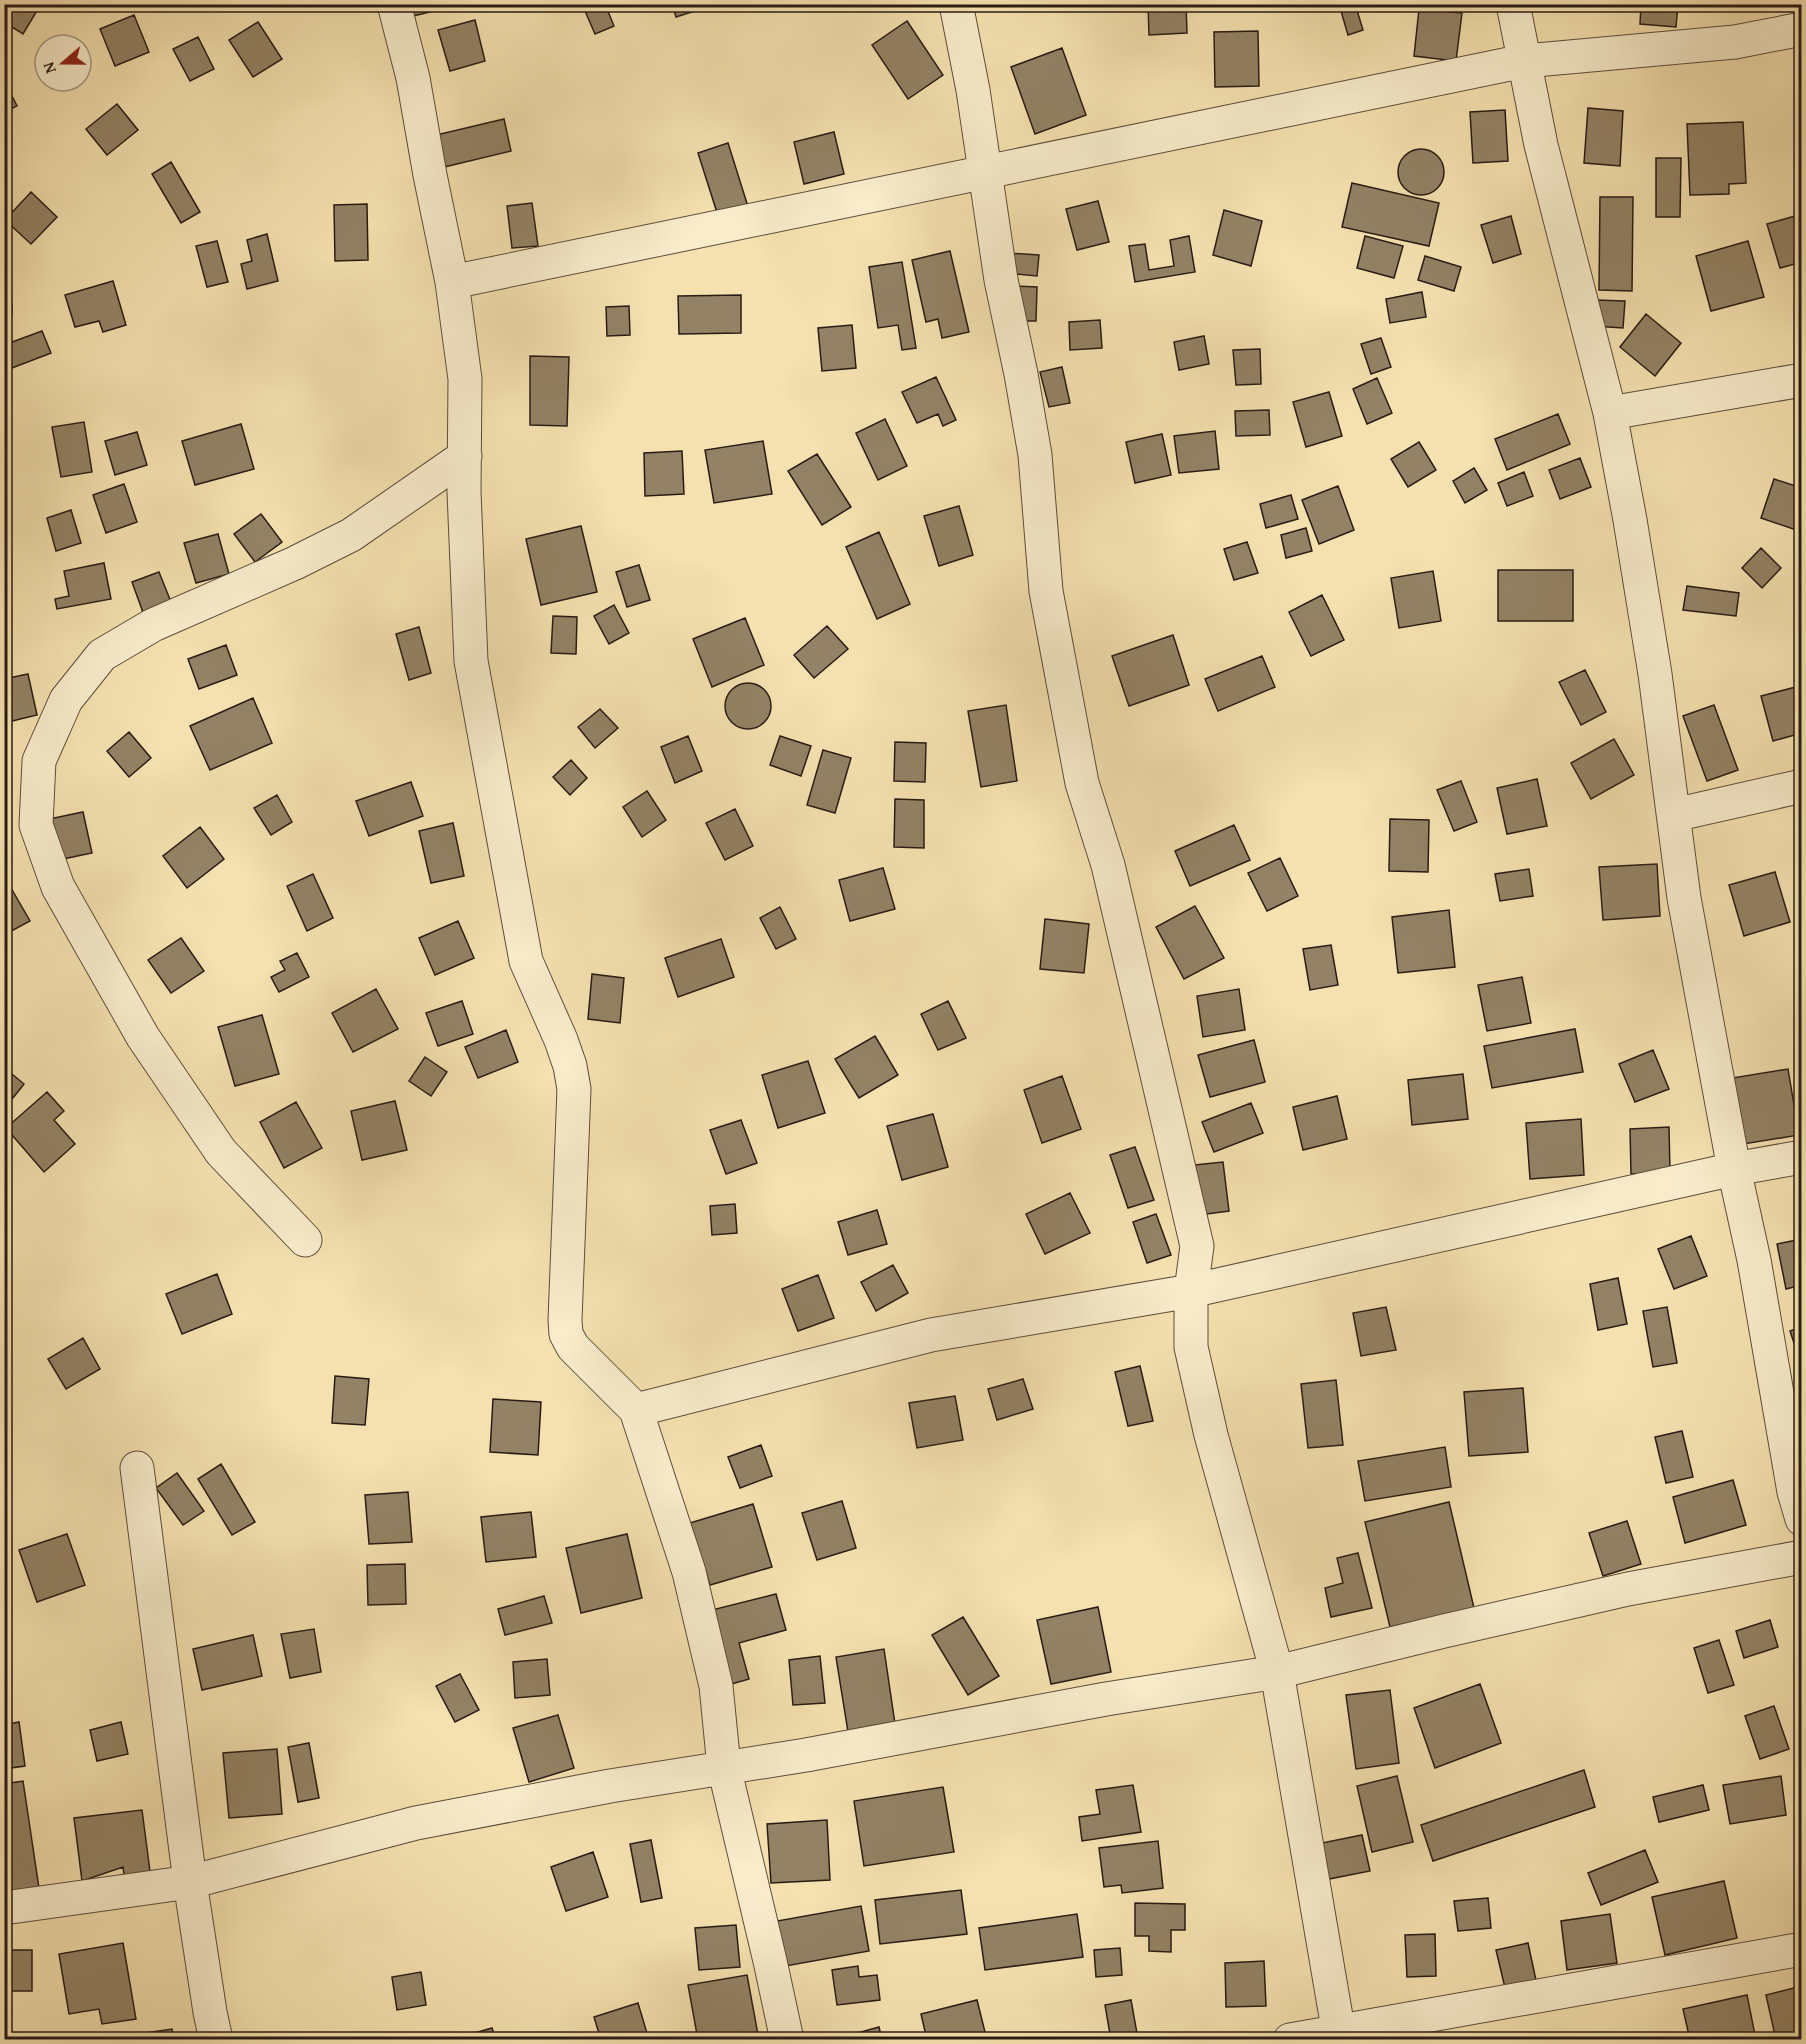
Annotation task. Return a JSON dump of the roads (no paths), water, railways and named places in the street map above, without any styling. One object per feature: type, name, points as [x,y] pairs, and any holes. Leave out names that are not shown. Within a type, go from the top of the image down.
[{"type":"street","points":[[394,4],[413,78],[452,282],[465,379],[465,525],[471,662],[526,961],[561,1040],[570,1066],[574,1089],[566,1334],[573,1347],[636,1410],[689,1572],[716,1686],[724,1767],[787,2040]]},
{"type":"street","points":[[956,4],[973,90],[1001,280],[1035,455],[1046,591],[1082,783],[1108,865],[1197,1246],[1191,1291],[1191,1347],[1211,1435],[1277,1672],[1340,2035]]},
{"type":"street","points":[[1513,4],[1540,145],[1610,413],[1655,674],[1684,898],[1734,1169],[1754,1260],[1794,1492],[1802,1519]]},
{"type":"street","points":[[452,282],[1524,61],[1735,42],[1802,29]]},
{"type":"street","points":[[1610,413],[1802,380]]},
{"type":"street","points":[[305,1240],[221,1152],[143,1037],[58,887],[36,825],[39,761],[66,700],[102,655],[153,625],[295,564],[351,535],[465,456]]},
{"type":"street","points":[[1674,814],[1802,786]]},
{"type":"street","points":[[636,1410],[931,1335],[1191,1291],[1734,1169],[1802,1157]]},
{"type":"street","points":[[137,1468],[190,1882],[216,2040]]},
{"type":"street","points":[[4,1908],[190,1882],[416,1823],[724,1767],[806,1755],[1106,1699],[1277,1672],[1628,1589],[1802,1557]]},
{"type":"street","points":[[1290,2040],[1340,2035],[1802,1949]]}]
